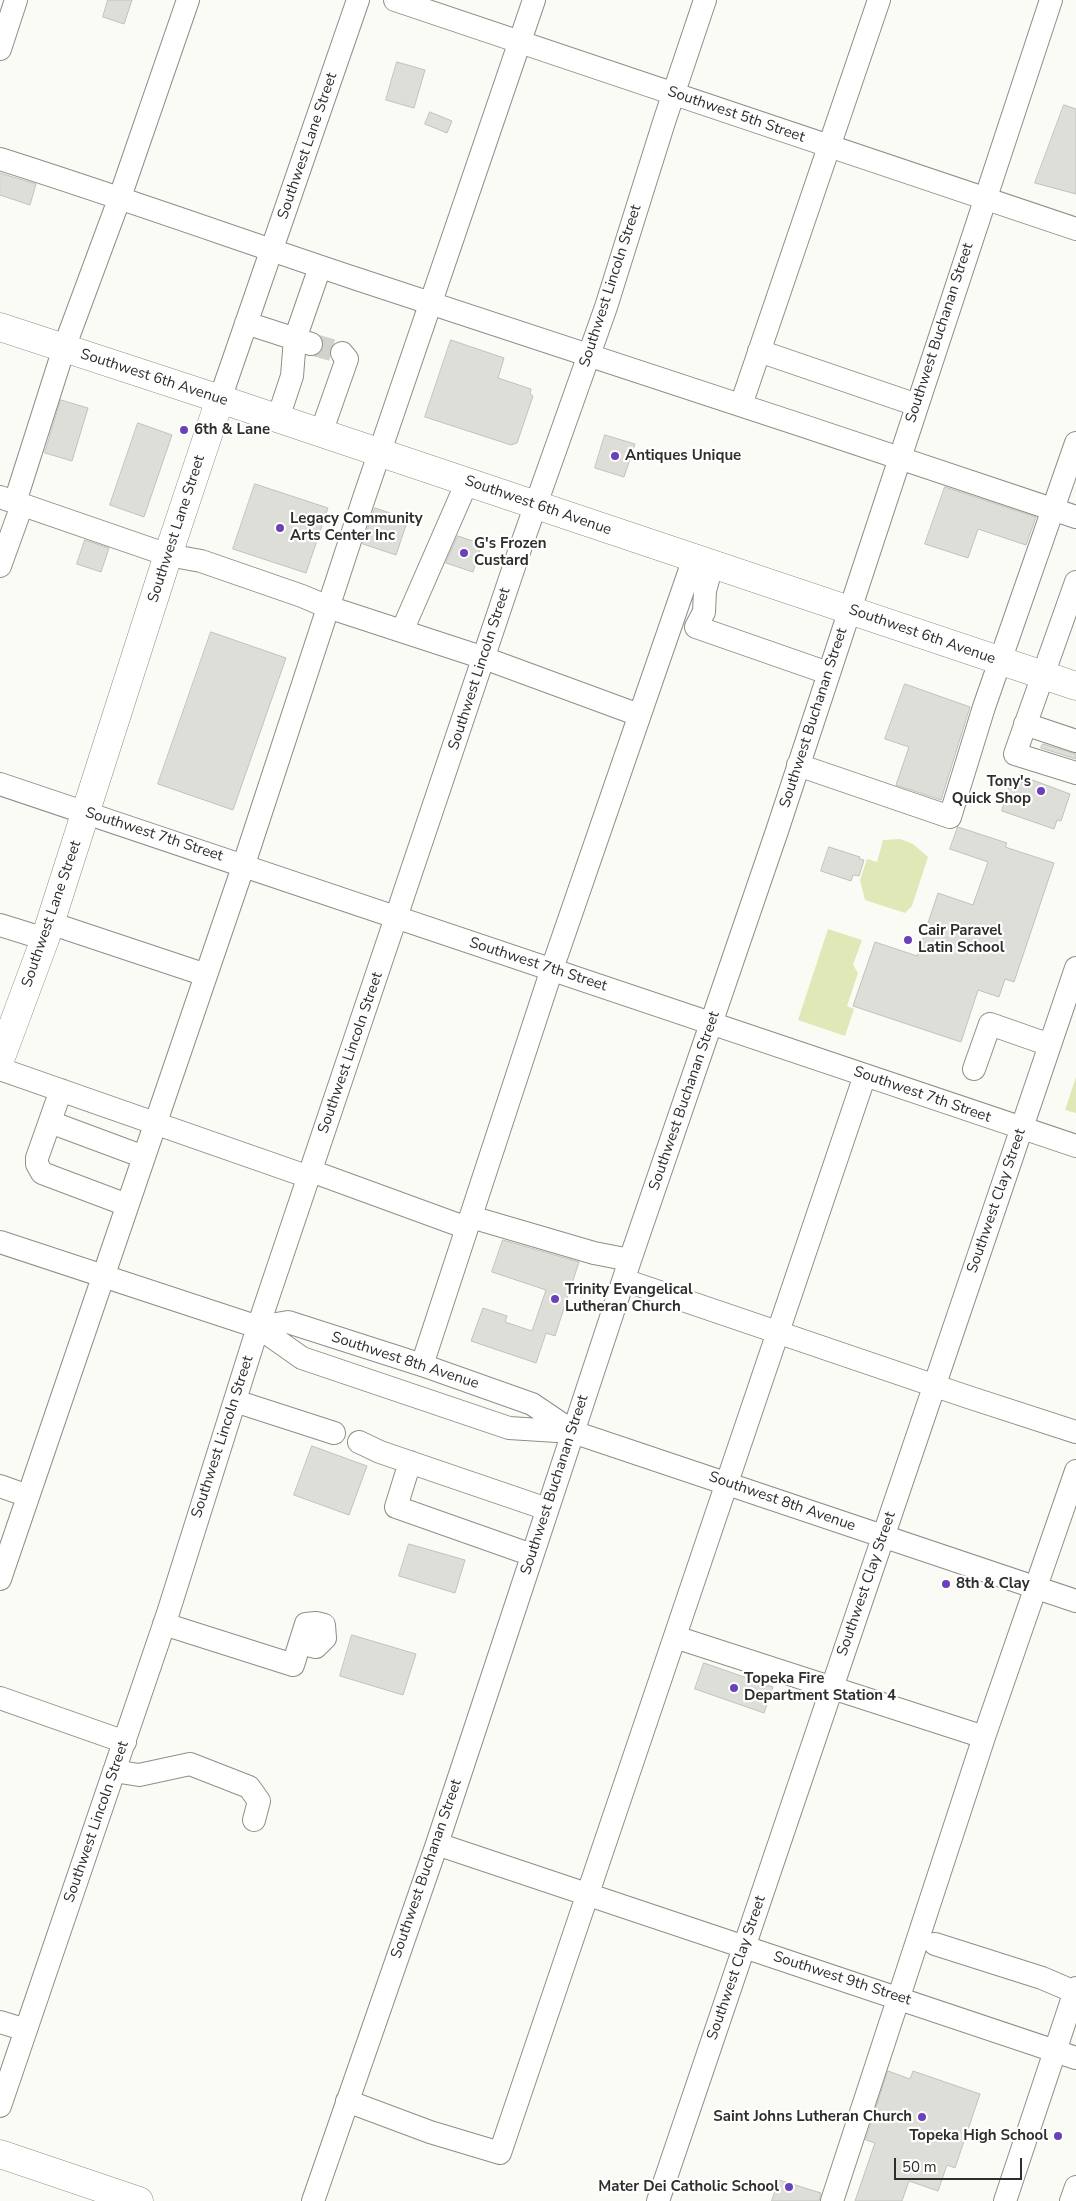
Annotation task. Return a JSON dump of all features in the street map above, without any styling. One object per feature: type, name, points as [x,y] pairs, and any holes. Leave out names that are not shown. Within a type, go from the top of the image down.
[{"type":"main road","name":"Southwest 6th Avenue","points":[[0,327],[278,418],[1076,686]]},
{"type":"main road","name":"Southwest Lane Street","points":[[0,1060],[48,931],[220,399]]},
{"type":"main road","points":[[0,2154],[139,2201]]},
{"type":"street","points":[[0,49],[16,0]]},
{"type":"street","points":[[0,566],[12,501],[64,348],[120,197],[188,0]]},
{"type":"street","name":"Southwest Lane Street","points":[[220,399],[358,0]]},
{"type":"street","name":"Southwest 5th Street","points":[[395,0],[1076,229]]},
{"type":"street","points":[[0,1579],[244,864],[328,607],[534,0]]},
{"type":"street","name":"Southwest Lincoln Street","points":[[0,2106],[125,1742],[258,1327],[536,505],[590,354],[705,0]]},
{"type":"street","points":[[741,404],[879,0]]},
{"type":"street","name":"Southwest Buchanan Street","points":[[313,2201],[437,1844],[547,1509],[798,765],[1051,0]]},
{"type":"street","points":[[0,159],[120,197],[271,250],[741,404],[1076,517]]},
{"type":"street","points":[[278,418],[303,342],[320,266]]},
{"type":"street","points":[[246,323],[303,342]]},
{"type":"street","points":[[759,351],[916,405]]},
{"type":"street","points":[[321,433],[347,358],[342,353]]},
{"type":"street","points":[[798,765],[950,817],[1000,661],[1076,443]]},
{"type":"street","points":[[402,631],[466,482]]},
{"type":"street","points":[[12,501],[168,555],[201,561],[328,607],[484,658],[639,715]]},
{"type":"street","points":[[703,562],[704,612],[696,627],[828,673]]},
{"type":"street","points":[[422,1366],[552,969],[639,715],[703,562]]},
{"type":"street","points":[[1076,582],[1015,754],[1076,773]]},
{"type":"street","points":[[1025,724],[1076,741]]},
{"type":"street","name":"Southwest 7th Street","points":[[0,784],[244,864],[397,918],[1076,1146]]},
{"type":"street","points":[[0,924],[48,931],[206,976]]},
{"type":"street","name":"Southwest Clay Street","points":[[658,2201],[1076,968]]},
{"type":"street","points":[[974,1069],[990,1024],[1050,1045]]},
{"type":"street","points":[[0,1069],[310,1174],[469,1222],[594,1253],[627,1270],[778,1332],[934,1386],[1076,1432]]},
{"type":"street","points":[[347,2101],[430,2132],[500,2153],[864,1076]]},
{"type":"street","points":[[61,1090],[37,1158],[37,1164],[42,1173],[128,1205]]},
{"type":"street","points":[[50,1122],[144,1157]]},
{"type":"street","name":"Southwest 8th Avenue","points":[[0,1242],[258,1327],[302,1358],[509,1428],[573,1432],[1076,1600]]},
{"type":"street","name":"Southwest 8th Avenue","points":[[258,1327],[288,1322],[422,1366],[532,1404],[573,1432]]},
{"type":"street","points":[[235,1401],[334,1433]]},
{"type":"street","points":[[359,1442],[410,1462],[547,1509]]},
{"type":"street","points":[[410,1462],[396,1507],[532,1555]]},
{"type":"street","points":[[832,2201],[984,1737],[1076,1471]]},
{"type":"street","points":[[0,1486],[28,1496]]},
{"type":"street","points":[[164,1624],[293,1665],[300,1643]]},
{"type":"street","points":[[675,1637],[984,1737]]},
{"type":"street","points":[[0,1698],[125,1742]]},
{"type":"street","points":[[114,1771],[138,1775],[190,1764],[249,1787],[259,1801],[254,1820]]},
{"type":"street","name":"Southwest 9th Street","points":[[437,1844],[1066,2054]]},
{"type":"street","points":[[935,1944],[1075,1990],[1066,2054],[1006,2201]]},
{"type":"street","points":[[0,2022],[26,2030]]},
{"type":"street","points":[[1071,2201],[1076,2187]]},
{"type":"green space","points":[[900,839],[913,844],[928,857],[912,906],[905,913],[865,900],[860,880],[867,859],[877,862],[883,840]]},
{"type":"green space","points":[[828,929],[862,940],[853,965],[858,973],[847,1006],[854,1009],[845,1036],[798,1020]]},
{"type":"green space","points":[[1076,1077],[1076,1113],[1065,1110]]},
{"type":"building","points":[[108,0],[132,0],[124,24],[103,17]]},
{"type":"building","points":[[397,62],[425,70],[414,108],[386,100]]},
{"type":"building","points":[[1064,105],[1076,109],[1076,194],[1035,183]]},
{"type":"building","points":[[430,112],[452,121],[447,133],[425,124]]},
{"type":"building","points":[[0,173],[36,184],[30,205],[0,195]]},
{"type":"building","points":[[451,340],[504,358],[498,378],[531,389],[530,394],[533,396],[517,443],[511,445],[425,417]]},
{"type":"building","points":[[61,400],[88,408],[72,461],[45,453]]},
{"type":"building","points":[[138,423],[172,435],[144,517],[110,505]]},
{"type":"building","name":"Antiques Unique","points":[[605,435],[635,444],[624,477],[595,468]]},
{"type":"building","name":"Legacy Community Arts Center Inc","points":[[255,484],[328,508],[306,573],[233,549]]},
{"type":"building","points":[[945,487],[1036,517],[1026,545],[978,529],[968,558],[925,544]]},
{"type":"building","points":[[375,508],[408,519],[396,555],[363,544]]},
{"type":"building","name":"G's Frozen Custard","points":[[458,536],[482,544],[473,572],[446,563]]},
{"type":"building","points":[[85,540],[109,548],[101,572],[77,564]]},
{"type":"building","points":[[211,632],[286,658],[233,810],[158,784]]},
{"type":"building","points":[[905,684],[970,707],[941,800],[896,785],[909,747],[885,739]]},
{"type":"building","points":[[1043,744],[1076,754],[1076,759],[1041,748]]},
{"type":"building","points":[[1012,778],[1028,784],[1030,779],[1070,794],[1061,821],[1057,820],[1054,829],[1002,811]]},
{"type":"building","points":[[958,827],[1007,843],[1005,847],[1054,863],[1014,982],[1005,979],[999,997],[978,990],[961,1042],[853,1006],[875,942],[917,956],[938,893],[973,905],[988,862],[950,849]]},
{"type":"building","points":[[829,847],[864,860],[859,876],[853,875],[851,881],[821,871]]},
{"type":"building","name":"Trinity Evangelical Lutheran Church","points":[[503,1240],[579,1262],[555,1336],[546,1333],[536,1363],[471,1341],[483,1308],[507,1316],[505,1322],[532,1331],[546,1290],[492,1272]]},
{"type":"building","points":[[312,1446],[367,1466],[349,1515],[294,1495]]},
{"type":"building","points":[[409,1544],[465,1560],[455,1593],[399,1576]]},
{"type":"building","points":[[352,1635],[416,1654],[403,1695],[340,1676]]},
{"type":"building","name":"Topeka Fire Department Station 4","points":[[704,1663],[773,1687],[764,1713],[695,1689]]},
{"type":"building","name":"Saint Johns Lutheran Church","points":[[888,2071],[910,2079],[913,2071],[980,2094],[955,2168],[947,2165],[938,2191],[909,2181],[902,2201],[855,2201],[875,2143],[866,2140]]},
{"type":"building","name":"Mater Dei Catholic School","points":[[779,2180],[821,2193],[819,2201],[772,2201]]},
{"type":"tunnel","points":[[311,344],[342,353]]},
{"type":"place","name":"6th & Lane","points":[[184,430]]},
{"type":"place","name":"Antiques Unique","points":[[615,456]]},
{"type":"place","name":"Legacy Community Arts Center Inc","points":[[280,528]]},
{"type":"place","name":"G's Frozen Custard","points":[[464,553]]},
{"type":"place","name":"Tony's Quick Shop","points":[[1041,791]]},
{"type":"place","name":"Cair Paravel Latin School","points":[[908,940]]},
{"type":"place","name":"Trinity Evangelical Lutheran Church","points":[[555,1299]]},
{"type":"place","name":"8th & Clay","points":[[946,1584]]},
{"type":"place","name":"Topeka Fire Department Station 4","points":[[734,1688]]},
{"type":"place","name":"Saint Johns Lutheran Church","points":[[922,2117]]},
{"type":"place","name":"Topeka High School","points":[[1058,2136]]},
{"type":"place","name":"Mater Dei Catholic School","points":[[789,2187]]}]
